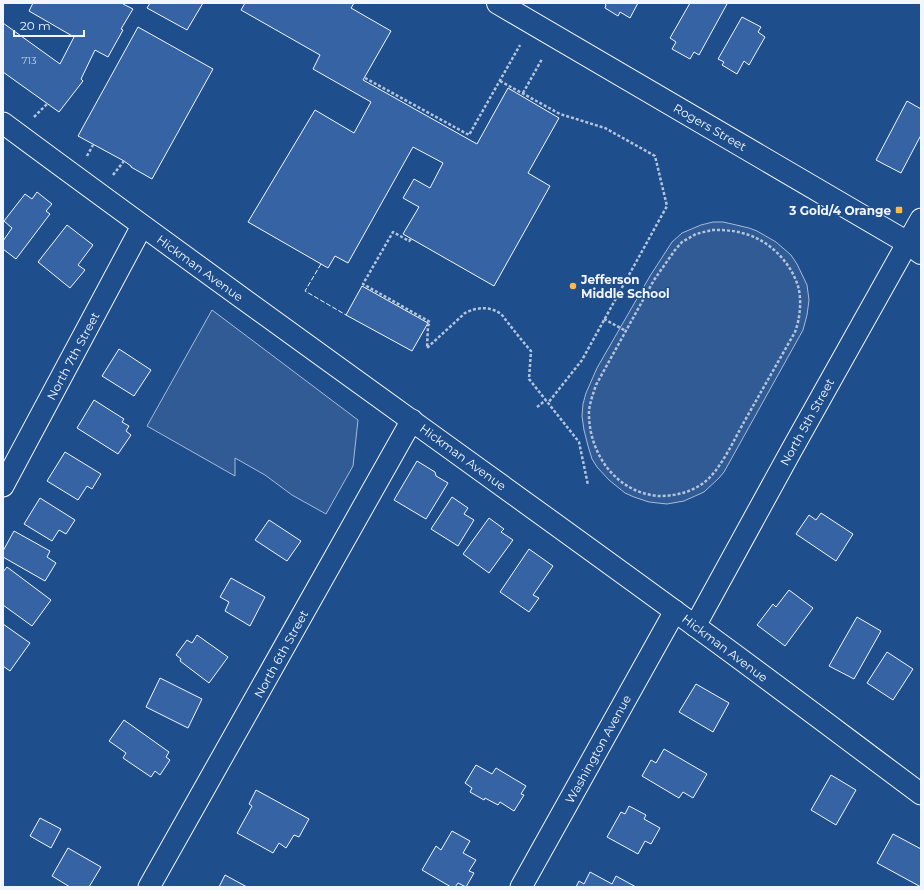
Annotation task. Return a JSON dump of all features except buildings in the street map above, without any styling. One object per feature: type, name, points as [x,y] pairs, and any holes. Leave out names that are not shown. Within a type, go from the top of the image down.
[{"type":"street","name":"Rogers Street","points":[[498,3],[914,248]]},
{"type":"street","name":"Hickman Avenue","points":[[3,123],[142,226],[675,611],[921,794]]},
{"type":"street","name":"North 5th Street","points":[[695,626],[795,444],[914,248],[921,219]]},
{"type":"street","name":"North 7th Street","points":[[3,486],[142,226]]},
{"type":"street","name":"North 6th Street","points":[[149,887],[412,420]]},
{"type":"street","name":"Washington Avenue","points":[[521,887],[675,611]]},
{"type":"path","points":[[365,78],[469,135],[520,45]]},
{"type":"path","points":[[523,93],[542,58]]},
{"type":"path","points":[[500,80],[560,114],[605,128],[655,156],[667,206],[582,360],[548,403]]},
{"type":"path","points":[[34,117],[47,104]]},
{"type":"path","points":[[86,156],[93,145]]},
{"type":"path","points":[[112,175],[124,161]]},
{"type":"path","points":[[712,230],[732,231],[754,237],[768,245],[776,252],[790,268],[798,287],[800,306],[798,324],[795,332],[731,446],[710,477],[693,490],[681,494],[669,496],[656,495],[643,493],[631,488],[620,482],[610,472],[596,450],[590,423],[589,411],[591,398],[596,385],[626,331],[654,280],[674,250],[682,242],[696,234],[712,230]]},
{"type":"path","points":[[411,239],[409,241],[393,232],[363,284],[430,322],[428,326],[427,348],[470,310],[486,308],[502,315],[530,351],[529,379],[579,442],[588,485]]},
{"type":"path","points":[[604,319],[626,331]]},
{"type":"path","points":[[537,407],[546,400]]},
{"type":"shaded area","points":[[713,222],[723,222],[757,231],[776,242],[791,255],[807,285],[809,300],[807,315],[803,330],[724,472],[719,478],[704,492],[684,501],[667,504],[649,502],[625,493],[609,480],[597,467],[592,459],[584,430],[582,416],[583,404],[597,368],[650,276],[672,242],[682,233]]},
{"type":"shaded area","points":[[212,310],[358,420],[353,466],[326,514],[292,495],[265,475],[235,458],[235,476],[147,426]]},
{"type":"fence","points":[[321,264],[305,291],[346,315]]},
{"type":"place","name":"3 Gold/4 Orange","points":[[899,210]]},
{"type":"place","name":"Jefferson Middle School","points":[[573,286]]}]
